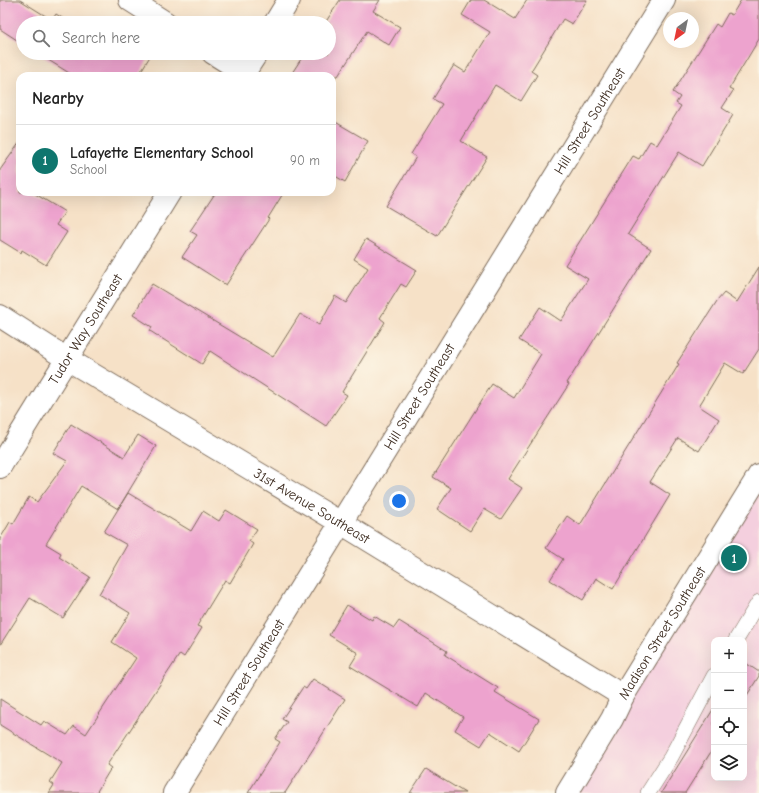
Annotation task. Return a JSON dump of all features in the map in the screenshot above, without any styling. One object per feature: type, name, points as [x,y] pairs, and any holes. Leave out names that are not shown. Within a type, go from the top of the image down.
[{"type":"street","points":[[130,0],[155,16]]},
{"type":"street","points":[[279,16],[289,0]]},
{"type":"street","name":"Hill Street Southeast","points":[[174,793],[664,0]]},
{"type":"street","points":[[224,60],[241,72]]},
{"type":"street","points":[[245,72],[253,60]]},
{"type":"street","name":"Tudor Way Southeast","points":[[0,467],[168,196]]},
{"type":"street","name":"31st Avenue Southeast","points":[[0,316],[67,359],[341,522],[623,696]]},
{"type":"street","name":"Madison Street Southeast","points":[[567,793],[612,719],[623,696],[759,475]]},
{"type":"lane","points":[[738,637],[759,602]]},
{"type":"lane","points":[[648,793],[671,757],[711,682]]},
{"type":"shaded area","points":[[759,475],[759,793],[567,793]]},
{"type":"building","points":[[0,0],[20,0],[46,16],[16,16],[16,39],[0,29]]},
{"type":"building","points":[[340,0],[380,0],[373,11],[400,27],[389,45],[367,31],[338,76],[336,76],[336,72],[293,72],[300,60],[336,60],[336,16],[330,16]]},
{"type":"building","points":[[471,0],[484,0],[515,19],[527,0],[587,0],[572,24],[563,19],[531,71],[537,75],[521,101],[495,85],[461,141],[487,157],[437,236],[386,206],[416,157],[411,154],[442,104],[433,99],[454,65],[465,72],[490,32],[462,15]]},
{"type":"building","points":[[741,0],[759,0],[759,39],[729,89],[733,91],[722,108],[733,115],[702,166],[679,152],[628,234],[651,249],[567,383],[569,384],[508,479],[522,488],[501,519],[484,509],[470,531],[437,509],[451,488],[433,477],[492,384],[514,398],[541,354],[519,340],[540,307],[561,321],[588,279],[565,265],[633,156],[639,159],[650,141],[657,145],[681,106],[676,103],[680,97],[673,92],[716,24],[720,27],[728,13],[732,15]]},
{"type":"building","points":[[48,60],[148,60],[140,72],[68,72]]},
{"type":"building","points":[[336,122],[368,141],[345,182],[336,176]]},
{"type":"building","points":[[16,148],[16,196],[39,196],[65,212],[56,225],[67,232],[46,265],[22,250],[21,253],[0,240],[0,170]]},
{"type":"building","points":[[213,196],[282,196],[268,218],[269,219],[226,285],[182,257],[197,235],[190,231]]},
{"type":"building","points":[[366,239],[417,270],[406,287],[401,284],[380,318],[385,322],[342,392],[347,395],[326,426],[210,351],[202,364],[150,331],[152,327],[133,315],[152,284],[273,357],[300,314],[319,325],[335,296],[346,303],[368,268],[354,259]]},
{"type":"building","points":[[759,267],[759,349],[743,374],[725,363],[699,406],[719,419],[699,451],[678,438],[650,482],[670,495],[613,589],[596,578],[583,600],[550,580],[563,559],[546,548],[567,516],[580,525],[679,364],[677,363],[717,301],[724,293],[737,302]]},
{"type":"building","points":[[71,424],[124,457],[138,435],[156,446],[118,509],[81,486],[46,544],[61,553],[59,557],[90,577],[63,618],[30,598],[0,645],[0,539],[10,522],[13,524],[29,497],[37,502],[67,461],[53,453]]},
{"type":"building","points":[[128,493],[191,531],[203,511],[219,521],[226,510],[257,529],[249,541],[253,544],[230,583],[225,580],[197,626],[202,628],[184,657],[180,654],[107,765],[111,768],[96,793],[49,793],[54,785],[50,782],[62,763],[0,725],[0,699],[41,725],[44,721],[67,735],[74,726],[86,734],[136,658],[112,642],[130,613],[99,594],[127,545],[104,532]]},
{"type":"building","points":[[347,605],[372,620],[374,616],[394,628],[399,621],[447,651],[445,655],[498,688],[495,692],[539,719],[519,751],[490,732],[481,746],[455,730],[463,717],[426,693],[418,707],[350,666],[358,653],[329,635]]},
{"type":"building","points":[[747,664],[759,672],[759,676],[747,695]]},
{"type":"building","points":[[313,679],[345,699],[285,793],[248,793],[280,742],[275,739],[287,722],[282,719],[303,687],[306,689]]},
{"type":"building","points":[[711,713],[711,752],[685,793],[661,793]]},
{"type":"building","points":[[426,769],[465,793],[410,793]]},
{"type":"place","name":"Lafayette Elementary School","points":[[734,558]]}]
